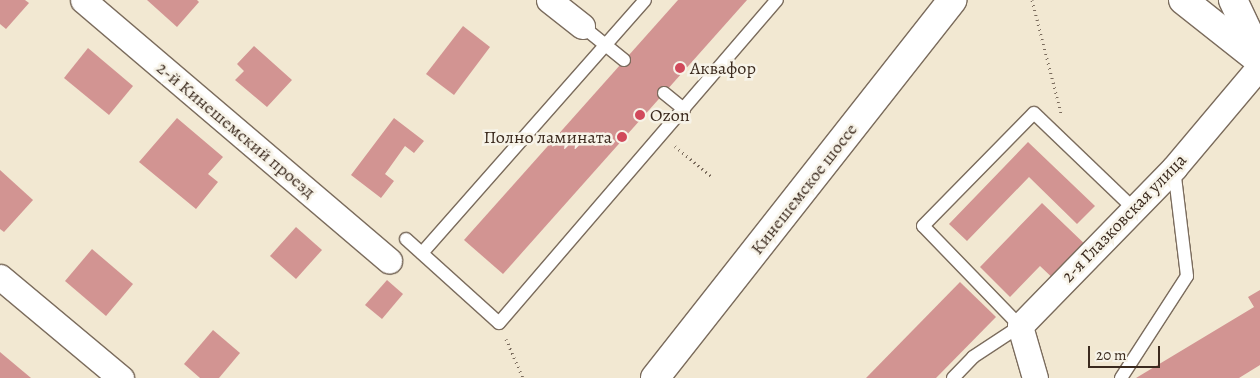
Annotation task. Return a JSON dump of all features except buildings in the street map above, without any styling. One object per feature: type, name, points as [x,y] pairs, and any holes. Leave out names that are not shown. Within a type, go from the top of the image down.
[{"type":"main road","name":"Кинешемское шоссе","points":[[655,378],[952,0]]},
{"type":"main road","points":[[1183,0],[1260,59]]},
{"type":"main road","points":[[1233,0],[1260,59]]},
{"type":"street","name":"2-й Кинешемский проезд","points":[[83,0],[389,260]]},
{"type":"street","points":[[549,0],[582,26]]},
{"type":"street","name":"2-я Глазковская улица","points":[[1020,326],[1174,168],[1260,66]]},
{"type":"street","points":[[0,277],[121,378]]},
{"type":"street","points":[[1020,326],[1035,378]]},
{"type":"lane","points":[[422,253],[645,0]]},
{"type":"lane","points":[[406,240],[498,323],[777,0]]},
{"type":"lane","points":[[582,26],[624,60]]},
{"type":"lane","points":[[664,93],[684,109]]},
{"type":"lane","points":[[953,378],[974,357],[1020,326],[923,226],[1034,113],[1134,209]]},
{"type":"lane","points":[[1121,378],[1187,276],[1174,168]]},
{"type":"path","points":[[1032,0],[1070,148]]},
{"type":"path","points":[[662,134],[712,177]]},
{"type":"path","points":[[498,323],[522,378]]},
{"type":"place","name":"Аквафор","points":[[680,68]]},
{"type":"place","name":"Ozon","points":[[640,115]]},
{"type":"place","name":"Полно ламината","points":[[622,137]]}]
